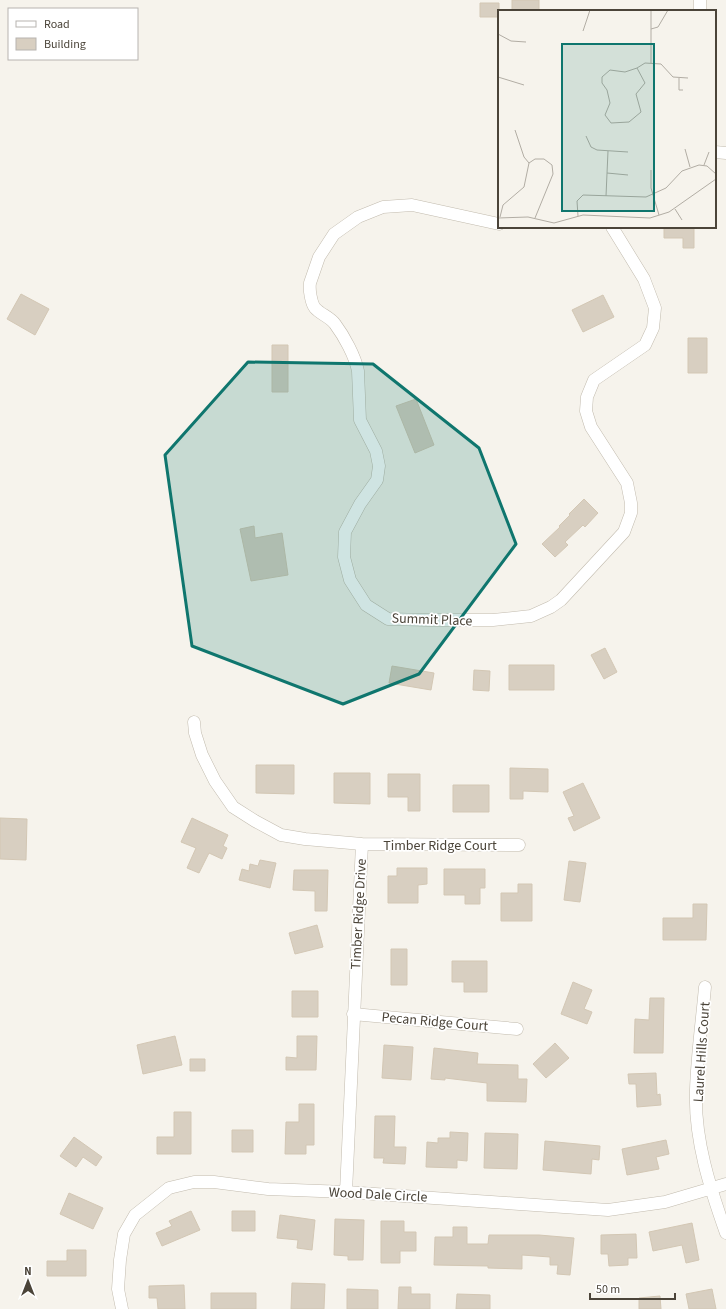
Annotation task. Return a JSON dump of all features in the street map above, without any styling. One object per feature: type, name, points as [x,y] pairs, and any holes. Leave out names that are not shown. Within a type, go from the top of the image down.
[{"type":"street","points":[[716,152],[726,153]]},
{"type":"street","name":"Summit Place","points":[[498,224],[412,205],[383,207],[358,217],[334,234],[319,257],[310,283],[314,307],[334,323],[356,364],[358,372],[360,420],[376,451],[379,466],[377,480],[360,504],[345,532],[344,557],[350,580],[366,605],[388,619],[492,620],[531,616],[561,600],[624,532],[631,513],[631,503],[627,484],[591,427],[586,411],[586,396],[594,380],[645,345],[653,328],[655,308],[644,279],[613,228]]},
{"type":"street","name":"Timber Ridge Drive","points":[[194,722],[195,733],[202,755],[215,781],[233,807],[255,822],[281,835],[362,844],[346,1192]]},
{"type":"street","name":"Timber Ridge Court","points":[[362,844],[519,845]]},
{"type":"street","name":"Laurel Hills Court","points":[[705,987],[696,1091],[698,1132],[710,1189],[726,1233]]},
{"type":"street","name":"Pecan Ridge Court","points":[[353,1014],[517,1029]]},
{"type":"street","name":"Wood Dale Circle","points":[[122,1309],[118,1289],[124,1234],[135,1215],[169,1188],[199,1182],[214,1182],[268,1189],[346,1192],[587,1207],[608,1210],[665,1202],[726,1184]]},
{"type":"highlighted area","points":[[248,362],[373,364],[479,448],[516,544],[419,674],[343,704],[192,646],[165,455]]},
{"type":"building","points":[[512,0],[539,0],[539,10],[512,10]]},
{"type":"building","points":[[480,3],[499,3],[498,17],[480,17]]},
{"type":"building","points":[[664,228],[694,228],[694,248],[683,248],[683,238],[664,238]]},
{"type":"building","points":[[21,294],[49,309],[35,335],[7,319]]},
{"type":"building","points":[[603,295],[614,317],[583,332],[572,310]]},
{"type":"building","points":[[688,338],[707,338],[707,373],[688,373]]},
{"type":"building","points":[[272,345],[288,345],[288,392],[272,392]]},
{"type":"building","points":[[416,399],[434,445],[415,453],[396,406]]},
{"type":"building","points":[[584,499],[598,513],[585,527],[583,525],[565,542],[568,545],[555,557],[542,544],[560,527],[559,526],[570,515],[569,514]]},
{"type":"building","points":[[254,526],[255,538],[282,533],[288,575],[251,581],[240,529]]},
{"type":"building","points":[[605,648],[617,672],[604,679],[591,655]]},
{"type":"building","points":[[509,665],[554,665],[554,690],[509,690]]},
{"type":"building","points":[[392,666],[434,673],[431,690],[389,683]]},
{"type":"building","points":[[474,670],[490,671],[489,691],[473,690]]},
{"type":"building","points":[[256,765],[294,765],[294,794],[256,793]]},
{"type":"building","points":[[510,768],[548,769],[548,792],[523,791],[523,799],[510,799]]},
{"type":"building","points":[[334,773],[370,773],[370,804],[334,803]]},
{"type":"building","points":[[388,774],[420,774],[420,811],[408,811],[408,797],[388,797]]},
{"type":"building","points":[[583,783],[600,818],[574,831],[568,818],[574,816],[563,792]]},
{"type":"building","points":[[453,785],[489,785],[489,812],[453,812]]},
{"type":"building","points":[[0,818],[27,819],[26,860],[0,859]]},
{"type":"building","points":[[192,818],[228,835],[223,846],[227,848],[222,859],[209,853],[199,873],[187,868],[196,848],[181,842]]},
{"type":"building","points":[[260,860],[276,863],[270,888],[239,880],[242,869],[249,871],[250,864],[258,866]]},
{"type":"building","points":[[569,861],[586,863],[580,902],[564,900]]},
{"type":"building","points":[[397,868],[427,868],[427,884],[418,885],[418,903],[388,903],[388,876],[397,876]]},
{"type":"building","points":[[444,869],[485,869],[485,888],[480,888],[480,904],[465,904],[465,895],[444,895]]},
{"type":"building","points":[[294,870],[328,870],[327,911],[315,911],[315,891],[293,890]]},
{"type":"building","points":[[518,884],[532,884],[532,921],[501,921],[501,893],[518,893]]},
{"type":"building","points":[[693,904],[707,904],[706,940],[663,940],[663,918],[693,918]]},
{"type":"building","points":[[317,925],[323,947],[295,954],[289,933]]},
{"type":"building","points":[[391,949],[407,949],[407,985],[391,985]]},
{"type":"building","points":[[452,961],[487,961],[487,992],[464,992],[464,982],[452,982]]},
{"type":"building","points":[[573,982],[592,990],[584,1009],[592,1012],[587,1024],[561,1014]]},
{"type":"building","points":[[292,991],[318,991],[318,1017],[292,1017]]},
{"type":"building","points":[[650,998],[664,998],[663,1053],[634,1053],[635,1019],[649,1020]]},
{"type":"building","points":[[175,1036],[182,1065],[143,1074],[137,1045]]},
{"type":"building","points":[[297,1036],[317,1036],[316,1070],[286,1070],[286,1057],[297,1058]]},
{"type":"building","points":[[555,1043],[569,1058],[546,1078],[533,1064]]},
{"type":"building","points":[[384,1045],[413,1047],[411,1080],[382,1078]]},
{"type":"building","points":[[434,1048],[478,1053],[477,1064],[518,1065],[518,1079],[527,1079],[526,1102],[487,1101],[487,1083],[445,1078],[445,1080],[431,1079]]},
{"type":"building","points":[[190,1059],[205,1059],[205,1071],[190,1071]]},
{"type":"building","points":[[656,1073],[657,1095],[660,1094],[661,1105],[637,1107],[636,1084],[629,1084],[628,1074]]},
{"type":"building","points":[[299,1104],[314,1104],[314,1145],[306,1145],[306,1154],[285,1154],[286,1122],[299,1122]]},
{"type":"building","points":[[174,1112],[191,1112],[191,1154],[157,1154],[157,1137],[174,1137]]},
{"type":"building","points":[[375,1116],[395,1116],[394,1147],[406,1147],[405,1164],[383,1163],[384,1158],[374,1158]]},
{"type":"building","points":[[232,1130],[253,1130],[253,1152],[232,1152]]},
{"type":"building","points":[[450,1132],[468,1133],[467,1161],[457,1160],[457,1168],[426,1167],[427,1142],[438,1143],[438,1138],[450,1138]]},
{"type":"building","points":[[485,1133],[518,1134],[517,1169],[484,1168]]},
{"type":"building","points":[[74,1137],[102,1157],[96,1166],[83,1157],[76,1167],[60,1156]]},
{"type":"building","points":[[666,1140],[669,1154],[656,1157],[659,1169],[627,1175],[622,1149]]},
{"type":"building","points":[[545,1141],[600,1146],[599,1160],[592,1159],[591,1174],[543,1170]]},
{"type":"building","points":[[69,1193],[103,1208],[93,1229],[60,1214]]},
{"type":"building","points":[[191,1211],[200,1230],[162,1246],[156,1233],[172,1226],[169,1221]]},
{"type":"building","points":[[232,1211],[255,1211],[255,1231],[232,1231]]},
{"type":"building","points":[[280,1215],[315,1220],[312,1250],[297,1248],[298,1240],[277,1238]]},
{"type":"building","points":[[335,1219],[364,1220],[363,1260],[348,1260],[348,1256],[334,1255]]},
{"type":"building","points":[[381,1221],[404,1221],[404,1232],[416,1232],[416,1251],[400,1251],[400,1263],[381,1263]]},
{"type":"building","points":[[692,1223],[699,1260],[686,1263],[682,1245],[653,1251],[649,1232]]},
{"type":"building","points":[[453,1227],[467,1227],[467,1244],[488,1244],[489,1235],[539,1235],[574,1238],[570,1275],[557,1274],[558,1265],[550,1265],[550,1257],[522,1255],[522,1269],[488,1268],[488,1266],[434,1265],[435,1237],[453,1237]]},
{"type":"building","points":[[636,1234],[637,1258],[628,1258],[628,1265],[609,1266],[608,1254],[601,1254],[601,1235]]},
{"type":"building","points":[[67,1250],[86,1250],[86,1276],[47,1276],[47,1261],[67,1261]]},
{"type":"building","points":[[292,1283],[325,1284],[324,1309],[291,1309]]},
{"type":"building","points":[[184,1285],[185,1309],[158,1309],[157,1298],[149,1298],[149,1286]]},
{"type":"building","points":[[399,1287],[411,1287],[411,1294],[430,1294],[430,1309],[398,1309]]},
{"type":"building","points":[[347,1289],[378,1290],[378,1309],[347,1309]]},
{"type":"building","points":[[712,1289],[716,1309],[689,1309],[686,1294]]},
{"type":"building","points":[[211,1293],[256,1293],[256,1309],[211,1309]]},
{"type":"building","points":[[457,1294],[490,1295],[490,1309],[456,1309]]},
{"type":"building","points":[[660,1296],[661,1309],[639,1309],[639,1298]]}]
